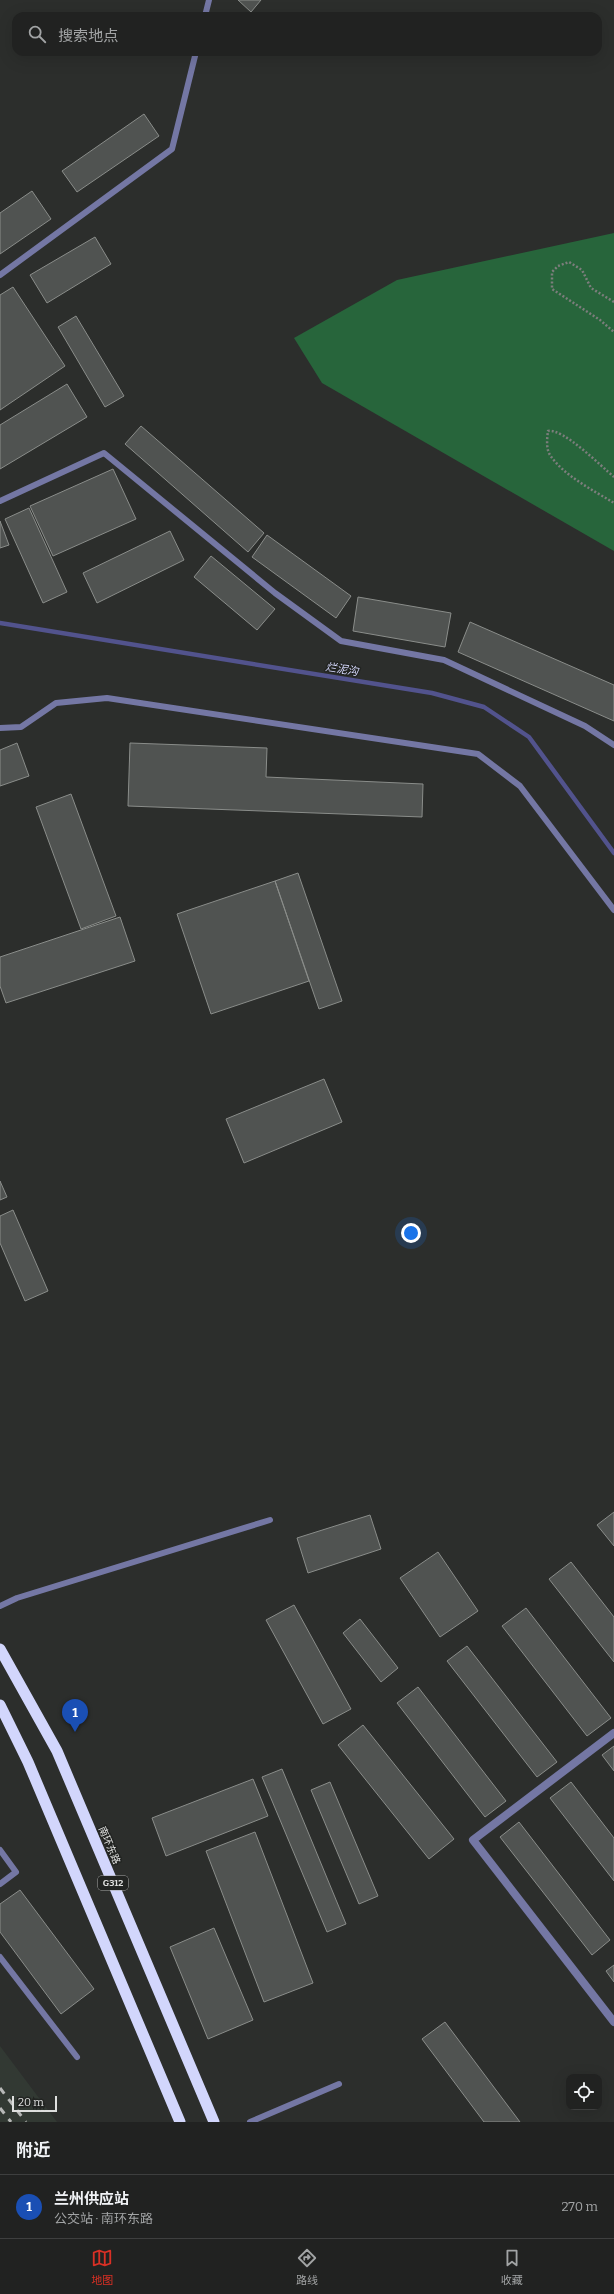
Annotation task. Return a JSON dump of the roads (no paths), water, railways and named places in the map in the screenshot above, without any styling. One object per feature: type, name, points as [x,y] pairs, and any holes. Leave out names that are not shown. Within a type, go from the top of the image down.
[{"type":"highway","name":"南环东路","points":[[0,1649],[57,1751],[214,2122]]},
{"type":"highway","name":"G312","points":[[0,1705],[28,1762],[180,2122]]},
{"type":"street","points":[[614,1733],[472,1840],[614,2022]]},
{"type":"lane","points":[[206,12],[209,0]]},
{"type":"lane","points":[[0,275],[172,149],[195,56]]},
{"type":"lane","points":[[0,501],[104,453],[275,593],[341,641],[444,660],[585,726],[614,745]]},
{"type":"lane","points":[[0,728],[21,727],[56,703],[107,698],[478,754],[520,786],[614,910]]},
{"type":"lane","points":[[0,1606],[17,1598],[270,1520]]},
{"type":"lane","points":[[0,1850],[16,1872],[0,1884]]},
{"type":"lane","points":[[0,1957],[77,2057]]},
{"type":"lane","points":[[250,2122],[339,2084]]},
{"type":"waterway","name":"烂泥沟","points":[[0,623],[432,693],[484,707],[529,737],[614,853]]},
{"type":"railway","points":[[0,2088],[26,2122]]},
{"type":"railway","points":[[0,2108],[11,2122]]},
{"type":"place","name":"兰州供应站","points":[[75,1732]]}]
